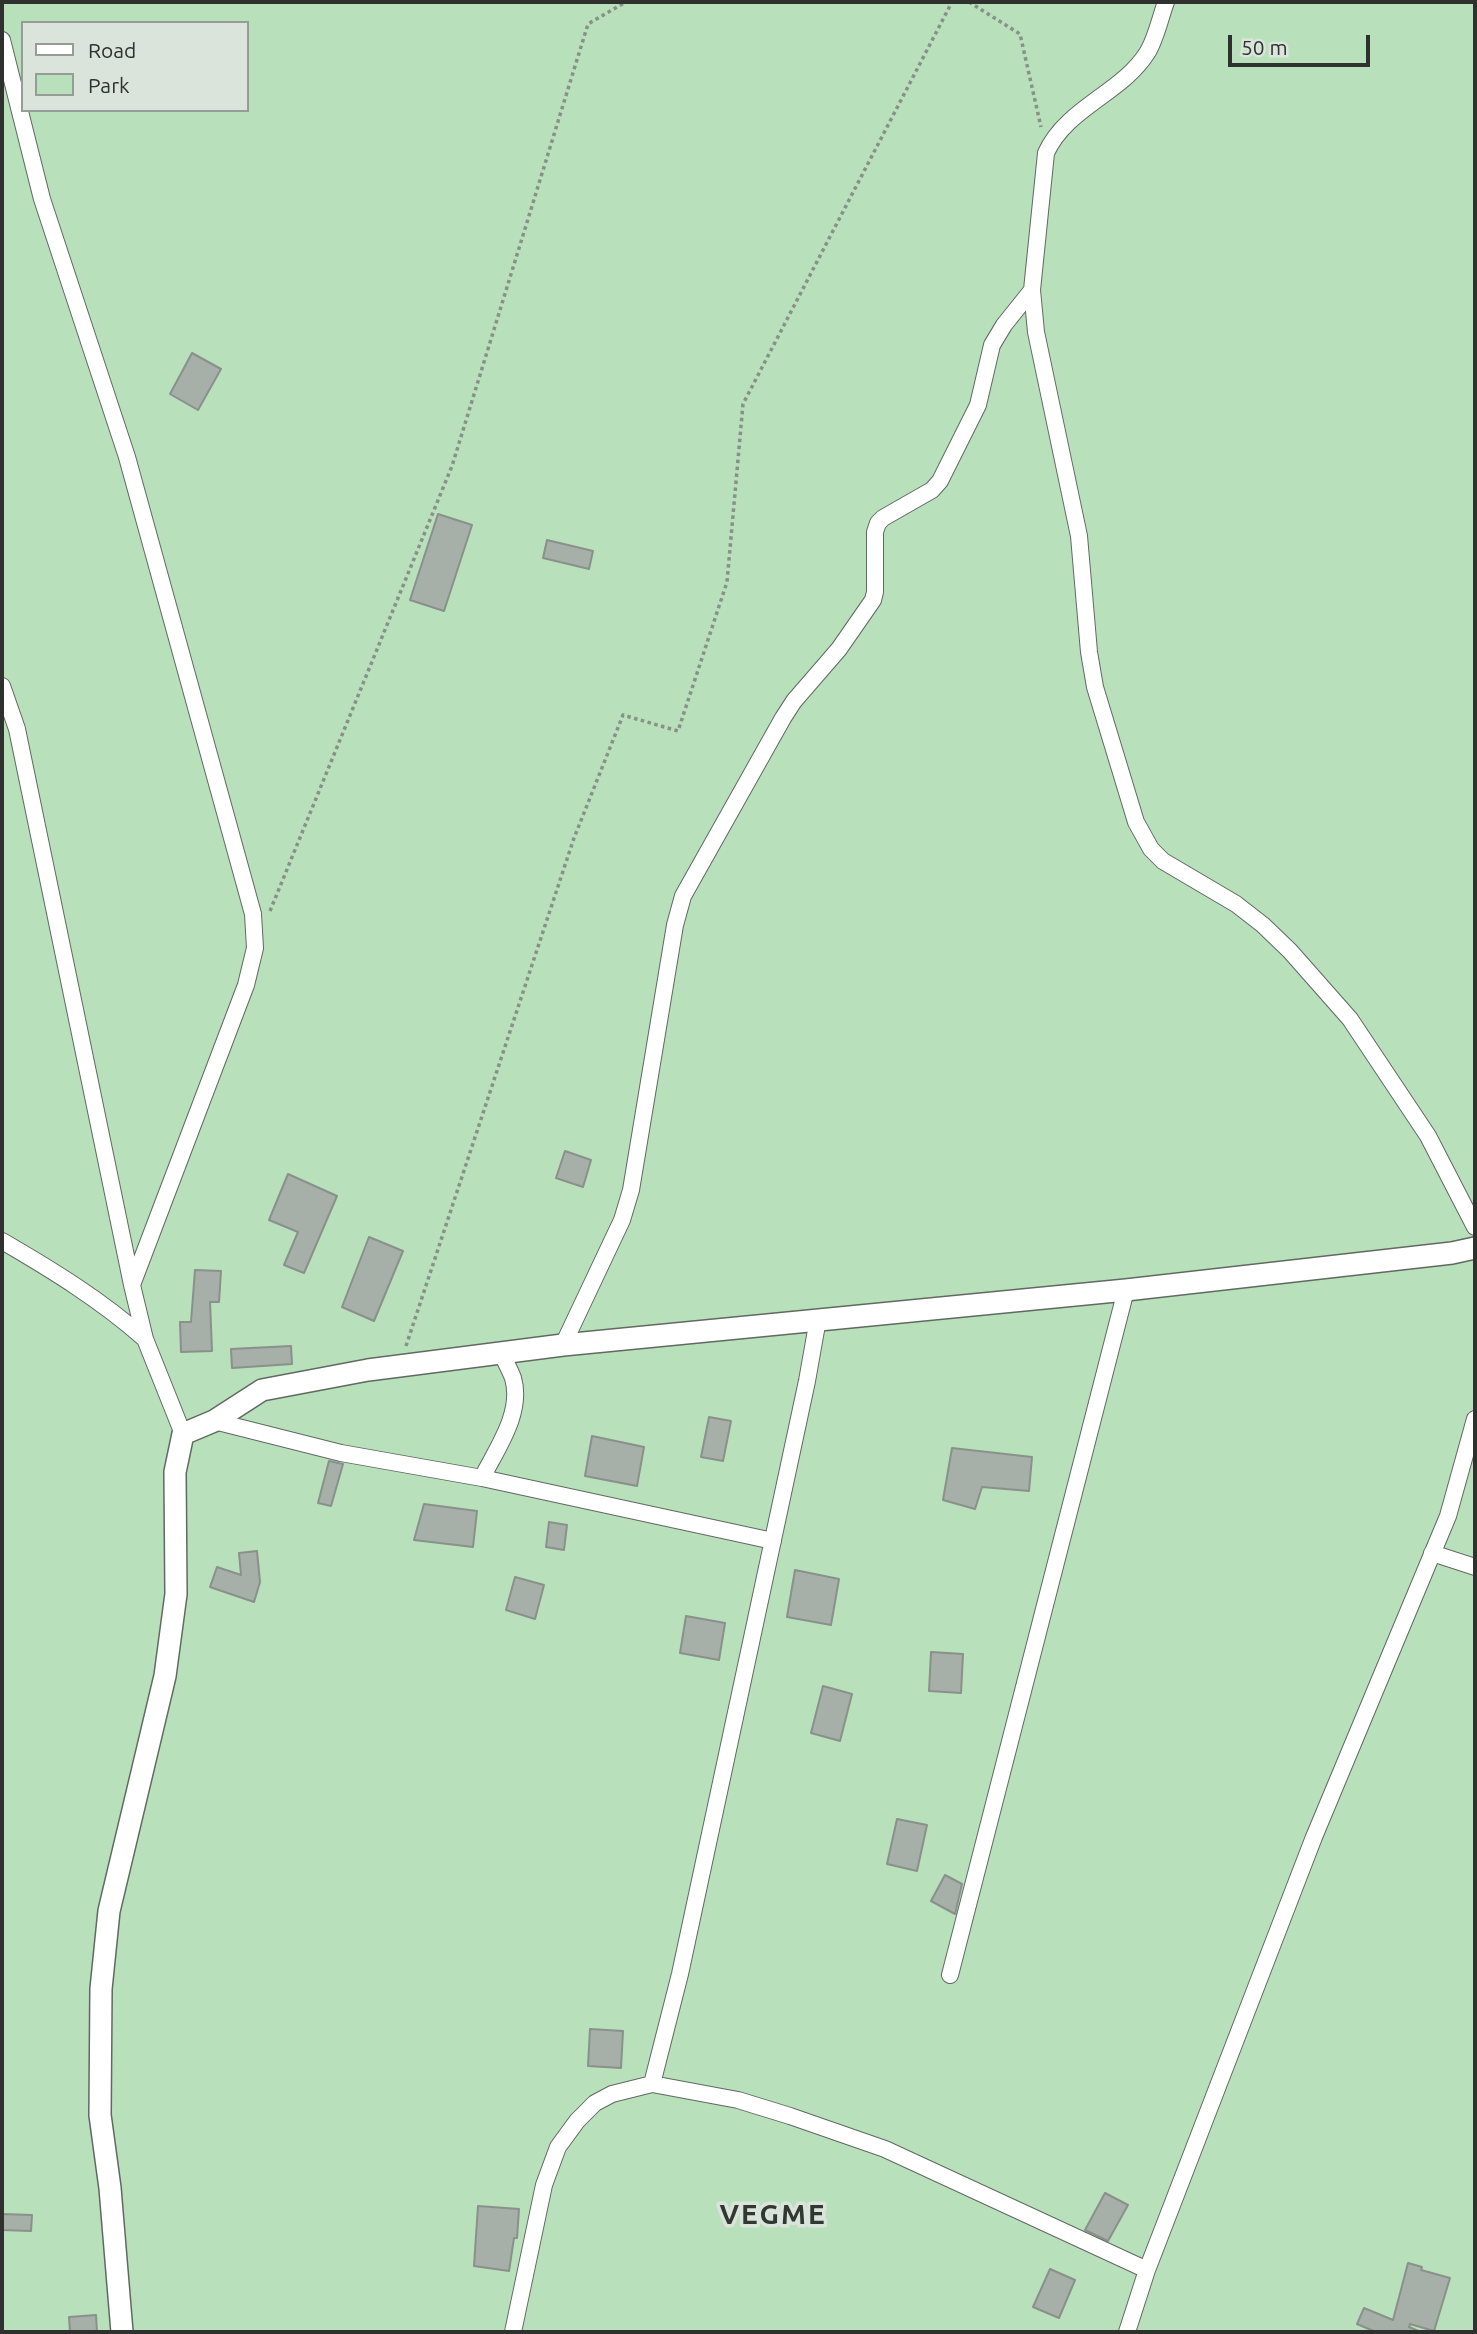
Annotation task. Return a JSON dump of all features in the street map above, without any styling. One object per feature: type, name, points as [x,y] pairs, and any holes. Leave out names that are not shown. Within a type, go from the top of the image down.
[{"type":"street","points":[[1166,2],[1148,52],[1137,66],[1064,127],[1052,140],[1046,153],[1032,290],[1036,332],[1079,536],[1089,652],[1095,687],[1142,836],[1163,861],[1236,904],[1263,925],[1290,951],[1350,1019],[1428,1136],[1475,1227]]},
{"type":"street","points":[[2,40],[43,199],[127,457],[253,914],[255,948],[246,985],[132,1285]]},
{"type":"street","points":[[563,1345],[622,1220],[631,1190],[683,896],[783,718],[794,701],[839,649],[873,600],[878,523],[932,490],[940,481],[978,404],[992,345],[1032,290]]},
{"type":"street","points":[[2,686],[17,730],[145,1339],[183,1434],[175,1472],[176,1594],[165,1676],[109,1911],[101,1989],[100,2115],[110,2188],[122,2332]]},
{"type":"street","points":[[2,1241],[51,1269],[120,1316],[145,1339]]},
{"type":"street","points":[[183,1434],[214,1421],[262,1390],[400,1365],[818,1318],[1126,1290],[1452,1254],[1475,1248]]},
{"type":"street","points":[[950,1975],[1126,1290]]},
{"type":"street","points":[[652,2084],[680,1974],[807,1381],[818,1318]]},
{"type":"street","points":[[482,1478],[512,1416],[516,1399],[513,1379],[501,1352]]},
{"type":"street","points":[[1127,2332],[1147,2270],[1314,1837],[1448,1516],[1475,1419]]},
{"type":"street","points":[[214,1421],[341,1453],[482,1478],[773,1541]]},
{"type":"street","points":[[1432,1553],[1475,1567]]},
{"type":"street","points":[[513,2332],[544,2185],[558,2147],[577,2121],[595,2103],[612,2094],[652,2084],[738,2100],[884,2149],[1147,2270]]},
{"type":"path","points":[[270,910],[452,466],[588,24],[626,2]]},
{"type":"path","points":[[400,1365],[574,838],[623,715],[678,731],[727,582],[743,404],[952,2]]},
{"type":"path","points":[[969,2],[1020,34],[1046,153]]},
{"type":"green space","points":[[2,2],[1475,2],[1475,2332],[2,2332]]},
{"type":"building","points":[[192,353],[221,369],[198,410],[170,394]]},
{"type":"building","points":[[438,514],[472,525],[444,611],[410,600]]},
{"type":"building","points":[[547,540],[593,551],[589,569],[543,558]]},
{"type":"building","points":[[565,1151],[591,1160],[583,1187],[556,1178]]},
{"type":"building","points":[[288,1174],[337,1196],[304,1273],[284,1265],[298,1232],[269,1220]]},
{"type":"building","points":[[369,1237],[403,1251],[374,1321],[342,1307]]},
{"type":"building","points":[[195,1270],[221,1271],[219,1302],[210,1302],[212,1351],[181,1352],[180,1322],[191,1322]]},
{"type":"building","points":[[291,1346],[292,1364],[232,1368],[231,1349]]},
{"type":"building","points":[[709,1417],[731,1421],[723,1461],[701,1457]]},
{"type":"building","points":[[592,1436],[644,1447],[637,1486],[585,1476]]},
{"type":"building","points":[[952,1448],[1032,1457],[1029,1491],[982,1487],[975,1509],[943,1500]]},
{"type":"building","points":[[329,1461],[343,1464],[331,1506],[318,1503]]},
{"type":"building","points":[[424,1504],[477,1511],[473,1547],[414,1540]]},
{"type":"building","points":[[549,1522],[567,1525],[564,1550],[546,1547]]},
{"type":"building","points":[[257,1551],[260,1582],[254,1602],[210,1587],[217,1567],[241,1575],[239,1553]]},
{"type":"building","points":[[795,1570],[839,1579],[831,1625],[787,1617]]},
{"type":"building","points":[[515,1577],[544,1585],[535,1619],[506,1610]]},
{"type":"building","points":[[686,1616],[725,1623],[719,1660],[680,1653]]},
{"type":"building","points":[[931,1652],[963,1654],[961,1693],[929,1691]]},
{"type":"building","points":[[823,1686],[852,1694],[840,1741],[811,1733]]},
{"type":"building","points":[[897,1819],[927,1825],[917,1871],[887,1864]]},
{"type":"building","points":[[945,1875],[962,1884],[955,1914],[931,1901]]},
{"type":"building","points":[[590,2029],[623,2031],[621,2068],[588,2066]]},
{"type":"building","points":[[1105,2193],[1128,2205],[1108,2241],[1085,2230]]},
{"type":"building","points":[[478,2206],[519,2209],[517,2238],[514,2238],[509,2271],[474,2266]]},
{"type":"building","points":[[2,2214],[32,2215],[31,2231],[2,2230]]},
{"type":"building","points":[[1408,2263],[1422,2267],[1421,2270],[1450,2278],[1434,2331],[1410,2324],[1409,2327],[1421,2332],[1376,2332],[1357,2324],[1364,2308],[1393,2320]]},
{"type":"building","points":[[1050,2269],[1075,2280],[1059,2318],[1033,2307]]},
{"type":"building","points":[[96,2315],[97,2332],[70,2332],[69,2317]]},
{"type":"district","name":"VEGME","points":[[773,2215]]}]
